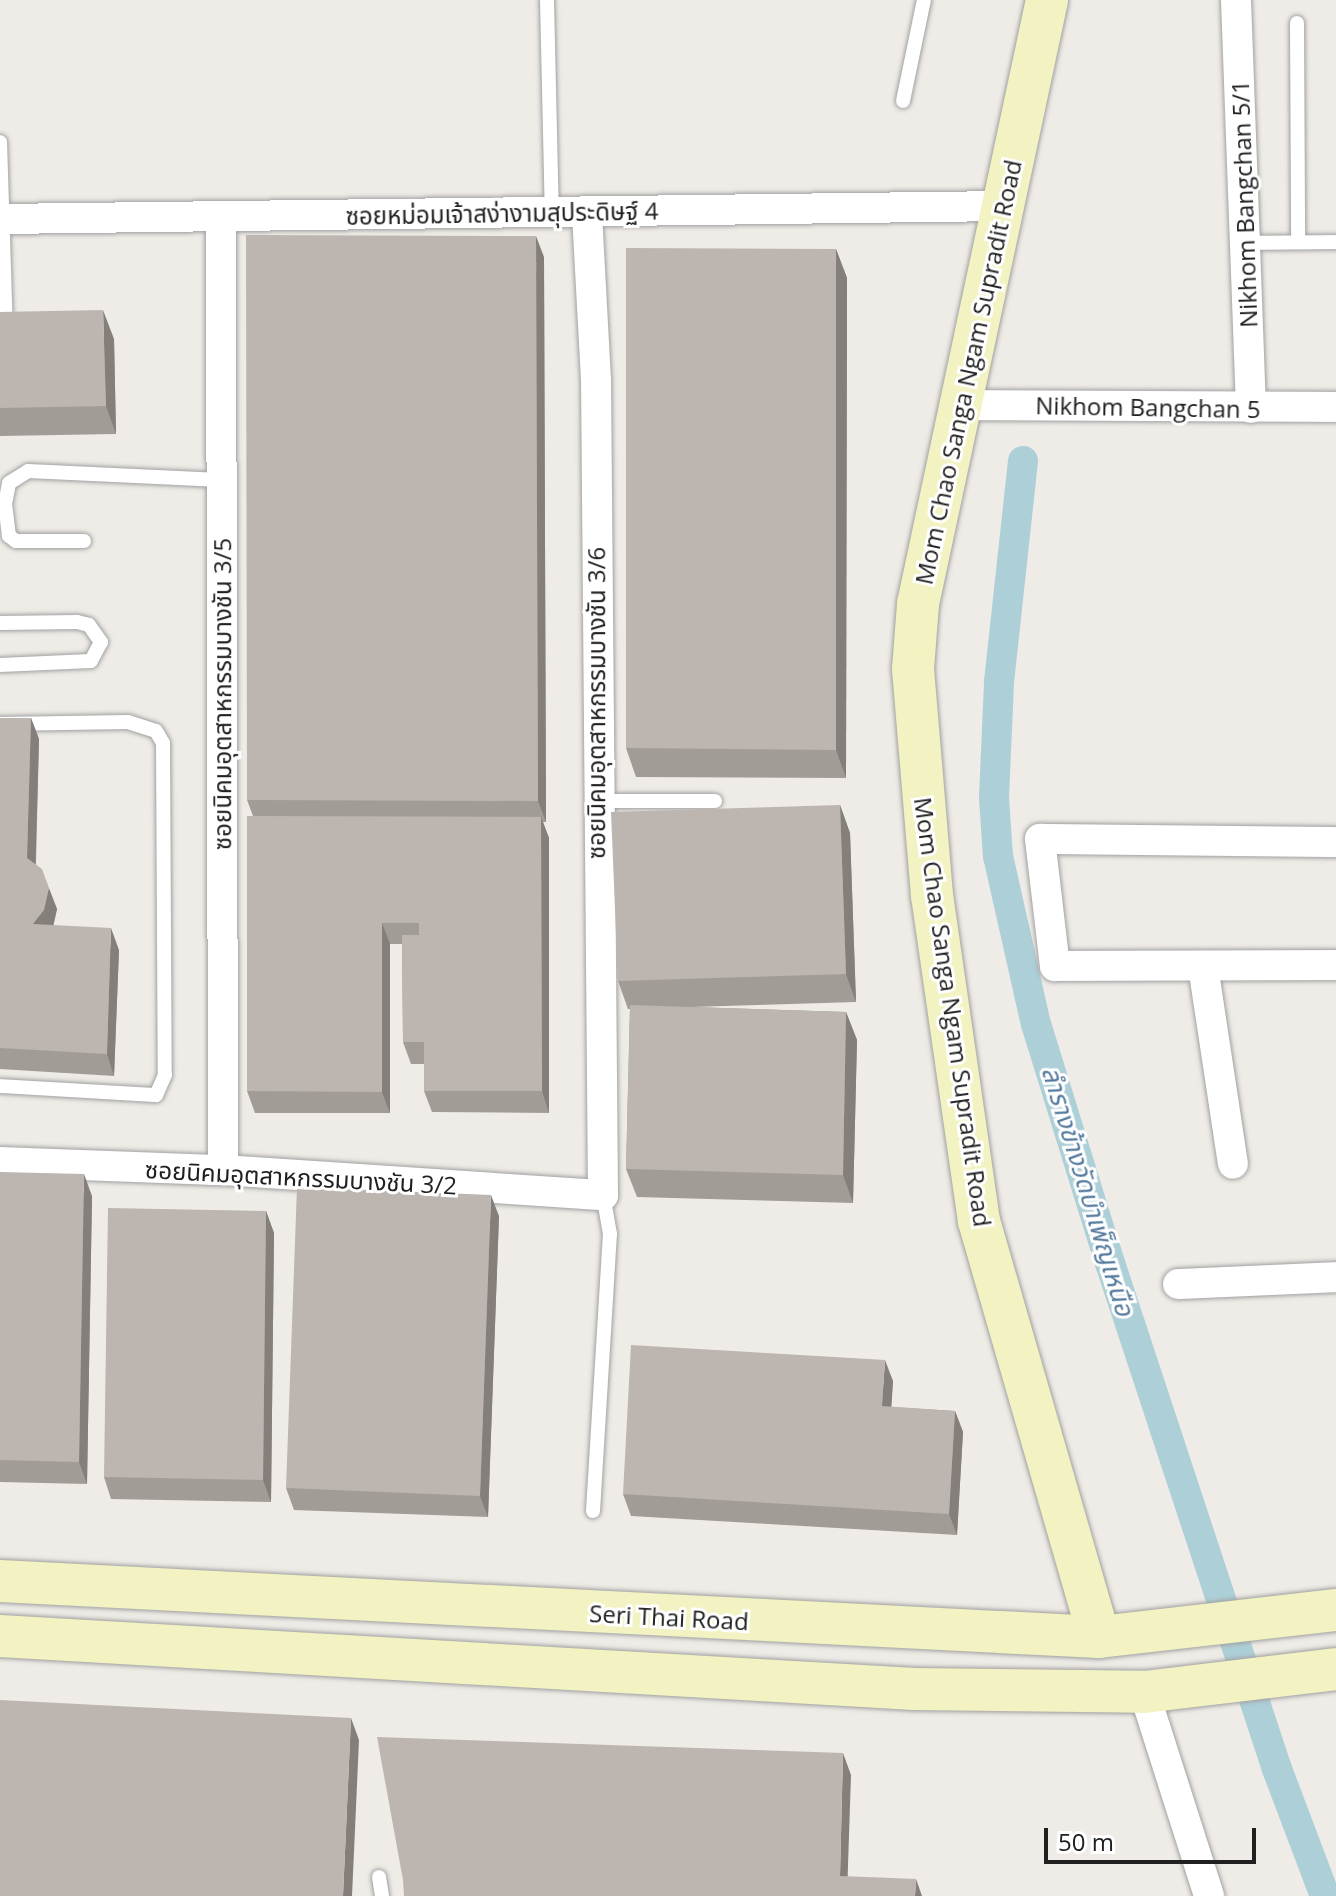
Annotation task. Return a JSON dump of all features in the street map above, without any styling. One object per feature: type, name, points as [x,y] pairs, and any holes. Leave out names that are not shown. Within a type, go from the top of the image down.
[{"type":"main road","name":"Mom Chao Sanga Ngam Supradit Road","points":[[1042,1],[1003,206],[918,604],[913,669],[932,895],[979,1221],[1099,1637]]},
{"type":"main road","name":"Seri Thai Road","points":[[0,1581],[1099,1637],[1232,1625],[1336,1610]]},
{"type":"main road","points":[[0,1636],[914,1689],[1144,1692],[1250,1683],[1336,1669]]},
{"type":"street","name":"Nikhom Bangchan 5/1","points":[[1236,0],[1251,408]]},
{"type":"street","name":"ซอยหม่อมเจ้าสง่างามสุประดิษฐ์ 4","points":[[3,219],[1003,206]]},
{"type":"street","name":"ซอยนิคมอุตสาหกรรมบางชัน 3/6","points":[[587,212],[596,380],[596,801],[603,1195]]},
{"type":"street","name":"ซอยนิคมอุตสาหกรรมบางชัน 3/5","points":[[221,217],[223,1170]]},
{"type":"street","name":"Nikhom Bangchan 5","points":[[959,405],[1336,407]]},
{"type":"street","points":[[1336,842],[1040,839],[1055,966],[1336,965]]},
{"type":"street","points":[[1203,966],[1233,1164]]},
{"type":"street","name":"ซอยนิคมอุตสาหกรรมบางชัน 3/2","points":[[0,1162],[223,1170],[603,1195]]},
{"type":"street","points":[[1178,1284],[1336,1277]]},
{"type":"street","points":[[1144,1692],[1209,1896]]},
{"type":"lane","points":[[547,0],[552,213]]},
{"type":"lane","points":[[903,101],[924,0]]},
{"type":"lane","points":[[1297,23],[1298,242]]},
{"type":"lane","points":[[0,142],[6,331]]},
{"type":"lane","points":[[1245,243],[1336,242]]},
{"type":"lane","points":[[84,541],[16,541],[9,536],[5,504],[9,483],[28,471],[221,480]]},
{"type":"lane","points":[[0,665],[91,661],[101,642],[89,625],[77,622],[1,621]]},
{"type":"lane","points":[[0,724],[128,722],[156,731],[163,743],[165,1075],[156,1095],[0,1086]]},
{"type":"lane","points":[[596,801],[715,801]]},
{"type":"lane","points":[[593,1511],[610,1234],[603,1195]]},
{"type":"lane","points":[[379,1877],[382,1896]]},
{"type":"building","points":[[246,235],[536,236],[538,801],[247,800]]},
{"type":"building","points":[[626,248],[836,249],[836,750],[626,748]]},
{"type":"building","points":[[103,310],[106,406],[0,408],[0,312]]},
{"type":"building","points":[[0,718],[31,718],[27,858],[42,869],[49,888],[44,910],[33,924],[111,928],[107,1054],[0,1048]]},
{"type":"building","points":[[840,805],[846,974],[618,981],[611,812]]},
{"type":"building","points":[[247,816],[541,817],[542,1091],[424,1091],[424,1042],[403,1042],[402,935],[419,935],[419,923],[382,923],[382,1092],[247,1091]]},
{"type":"building","points":[[630,1005],[846,1012],[843,1175],[626,1169]]},
{"type":"building","points":[[0,1172],[84,1174],[79,1462],[0,1460]]},
{"type":"building","points":[[297,1187],[491,1195],[480,1496],[286,1488]]},
{"type":"building","points":[[108,1208],[266,1211],[263,1480],[104,1477]]},
{"type":"building","points":[[631,1345],[885,1360],[882,1406],[955,1411],[949,1514],[623,1494]]},
{"type":"building","points":[[0,1700],[351,1718],[343,1896],[0,1896]]},
{"type":"building","points":[[377,1737],[843,1753],[840,1876],[916,1879],[915,1896],[404,1896]]},
{"type":"waterway","name":"ลำรางข้างวัดบำเพ็ญเหนือ","points":[[1023,461],[999,683],[994,798],[998,856],[1036,1024],[1110,1263],[1277,1769],[1325,1896]]}]
